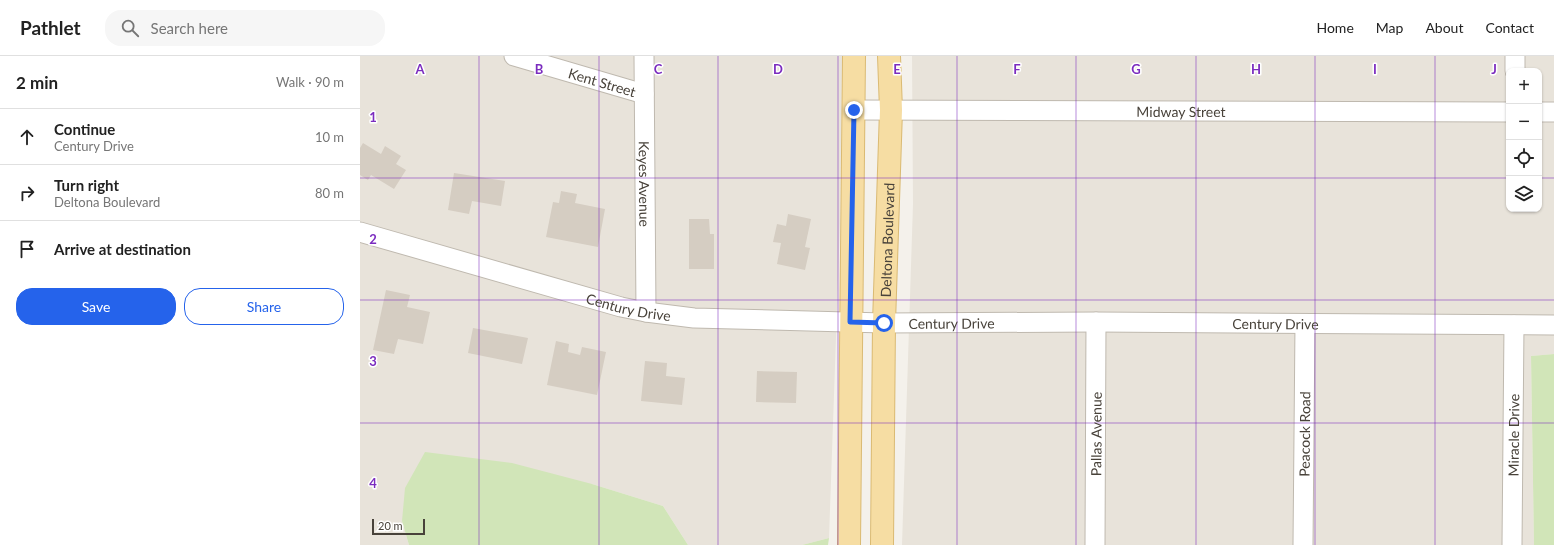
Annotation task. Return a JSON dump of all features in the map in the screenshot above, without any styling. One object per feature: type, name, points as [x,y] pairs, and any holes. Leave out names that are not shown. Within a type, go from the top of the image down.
[{"type":"main road","points":[[849,545],[850,322],[854,56]]},
{"type":"main road","name":"Deltona Boulevard","points":[[882,545],[884,323],[891,110],[889,56]]},
{"type":"street","name":"Kent Street","points":[[514,56],[644,94]]},
{"type":"street","name":"Keyes Avenue","points":[[644,56],[646,312]]},
{"type":"street","points":[[1515,56],[1515,68]]},
{"type":"street","name":"Midway Street","points":[[854,110],[1506,112]]},
{"type":"street","points":[[1542,112],[1554,112]]},
{"type":"street","name":"Century Drive","points":[[360,232],[621,307],[646,312],[694,318],[884,323],[1096,322],[1554,325]]},
{"type":"street","name":"Pallas Avenue","points":[[1095,545],[1096,322]]},
{"type":"street","name":"Peacock Road","points":[[1303,545],[1305,324]]},
{"type":"street","name":"Miracle Drive","points":[[1512,545],[1514,325]]},
{"type":"shaded area","points":[[360,56],[842,56],[840,223],[829,538],[802,545],[688,545],[663,506],[592,484],[402,521],[409,545],[360,545]]},
{"type":"shaded area","points":[[912,56],[1554,56],[1554,354],[1531,356],[1534,545],[902,545],[913,204]]},
{"type":"green space","points":[[1554,354],[1554,545],[1534,545],[1531,356]]},
{"type":"green space","points":[[425,452],[512,463],[592,484],[663,506],[688,545],[409,545],[402,521],[405,488]]},
{"type":"green space","points":[[829,538],[828,545],[802,545]]},
{"type":"building","points":[[363,143],[381,154],[385,146],[401,156],[396,164],[406,170],[394,189],[371,175],[368,180],[360,175],[360,148]]},
{"type":"building","points":[[454,173],[505,181],[501,206],[472,201],[469,214],[448,210]]},
{"type":"building","points":[[561,191],[577,194],[575,203],[605,209],[598,247],[546,237],[553,202],[559,203]]},
{"type":"building","points":[[788,214],[811,219],[805,247],[810,248],[805,270],[777,264],[781,243],[773,242],[777,224],[786,226]]},
{"type":"building","points":[[689,219],[709,219],[710,234],[714,234],[714,269],[689,269]]},
{"type":"building","points":[[386,290],[410,295],[407,307],[430,312],[423,344],[398,339],[394,354],[373,350]]},
{"type":"building","points":[[473,328],[528,338],[522,364],[468,353]]},
{"type":"building","points":[[556,341],[569,344],[568,352],[580,355],[582,347],[606,352],[597,395],[547,385]]},
{"type":"building","points":[[645,361],[667,363],[666,376],[685,378],[682,405],[641,401]]},
{"type":"building","points":[[757,371],[797,372],[796,403],[756,402]]},
{"type":"route","points":[[854,110],[850,322],[884,323]]}]
